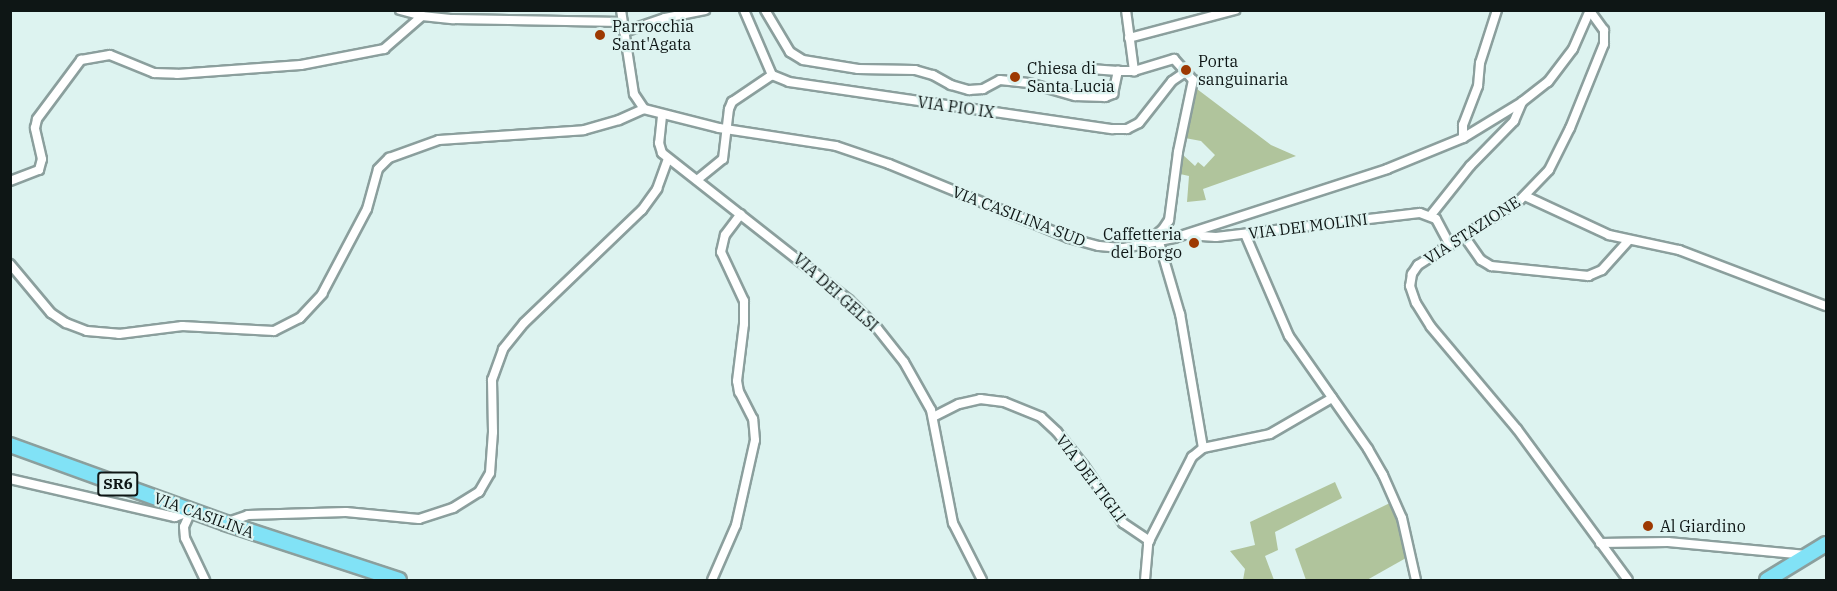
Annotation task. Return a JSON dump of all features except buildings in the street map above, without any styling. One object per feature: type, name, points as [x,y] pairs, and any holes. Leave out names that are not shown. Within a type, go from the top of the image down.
[{"type":"main road","name":"VIA CASILINA","points":[[10,445],[225,523],[399,580]]},
{"type":"main road","points":[[1767,580],[1827,544]]},
{"type":"street","points":[[400,10],[422,16],[623,27],[705,10]]},
{"type":"street","points":[[10,264],[51,313],[66,323],[87,331],[119,334],[182,326],[261,332],[278,330],[300,318],[325,288],[368,209],[378,169],[389,158],[444,139],[584,130],[619,120],[644,109],[634,94],[621,10]]},
{"type":"street","points":[[697,180],[723,159],[732,102],[772,75],[744,10]]},
{"type":"street","points":[[765,10],[788,49],[797,58],[858,69],[921,71],[951,86],[969,90],[983,89],[995,81],[1004,80],[1032,84],[1069,95],[1108,97],[1114,92],[1118,71]]},
{"type":"street","points":[[1126,10],[1134,71]]},
{"type":"street","points":[[1129,38],[1235,10]]},
{"type":"street","points":[[1463,138],[1463,125],[1478,86],[1480,63],[1497,10]]},
{"type":"street","name":"VIA CASILINA SUD","points":[[644,109],[662,116],[727,130],[829,144],[889,164],[1077,240],[1110,248],[1141,247],[1408,161],[1463,138],[1522,102],[1543,86],[1560,67],[1578,40],[1590,11]]},
{"type":"street","name":"VIA STAZIONE","points":[[1590,11],[1600,22],[1605,34],[1598,62],[1567,135],[1549,170],[1525,196],[1421,262],[1413,271],[1410,286],[1416,303],[1431,327],[1517,429],[1628,580]]},
{"type":"street","points":[[10,180],[39,170],[42,159],[35,128],[37,118],[81,60],[110,55],[154,73],[177,74],[301,65],[384,49],[422,16]]},
{"type":"street","points":[[1086,69],[1134,71],[1174,58],[1192,77],[1193,88],[1179,147],[1169,220],[1163,230],[1141,247]]},
{"type":"street","name":"VIA PIO IX","points":[[772,75],[811,87],[1118,130],[1139,123],[1172,81],[1187,71]]},
{"type":"street","points":[[1450,245],[1440,224],[1431,215],[1470,166],[1514,121],[1522,102]]},
{"type":"street","points":[[225,523],[248,515],[346,512],[419,519],[453,508],[476,495],[485,485],[490,473],[493,432],[492,381],[503,349],[524,323],[642,210],[657,189],[668,159],[659,147],[662,116]]},
{"type":"street","name":"VIA DEI GELSI","points":[[668,159],[784,246],[867,316],[909,369],[924,393],[933,417],[953,523],[982,580]]},
{"type":"street","points":[[1525,196],[1603,233],[1678,250],[1827,306]]},
{"type":"street","points":[[712,580],[736,525],[755,440],[753,419],[740,396],[736,381],[744,324],[744,301],[721,252],[725,235],[741,214]]},
{"type":"street","name":"VIA DEI MOLINI","points":[[1185,234],[1208,238],[1412,214],[1431,215]]},
{"type":"street","points":[[1245,234],[1284,327],[1372,455],[1392,493],[1407,536],[1416,580]]},
{"type":"street","points":[[1464,236],[1481,260],[1491,266],[1588,276],[1602,270],[1629,240]]},
{"type":"street","points":[[1159,242],[1180,314],[1203,448]]},
{"type":"street","points":[[1146,580],[1146,554],[1150,541],[1192,457],[1203,448],[1270,434],[1332,398]]},
{"type":"street","name":"VIA DEI TIGLI","points":[[933,417],[967,401],[987,399],[1004,402],[1041,417],[1057,432],[1084,466],[1123,523],[1150,541]]},
{"type":"street","points":[[10,478],[175,517],[191,511]]},
{"type":"street","points":[[191,511],[184,527],[185,538],[205,580]]},
{"type":"street","points":[[1600,543],[1668,542],[1809,555]]},
{"type":"green space","points":[[1197,89],[1271,145],[1296,156],[1203,189],[1206,200],[1187,202],[1189,176],[1180,174],[1182,154],[1195,166],[1198,162],[1204,167],[1215,155],[1201,141],[1185,138]]},
{"type":"green space","points":[[1335,482],[1342,498],[1275,532],[1278,550],[1265,556],[1274,580],[1243,580],[1245,569],[1230,551],[1255,545],[1250,522]]},
{"type":"green space","points":[[1392,502],[1400,525],[1406,558],[1367,580],[1306,580],[1295,549]]},
{"type":"place","name":"Parrocchia Sant'Agata","points":[[600,35]]},
{"type":"place","name":"Porta sanguinaria","points":[[1186,70]]},
{"type":"place","name":"Chiesa di Santa Lucia","points":[[1015,77]]},
{"type":"place","name":"Caffetteria del Borgo","points":[[1194,243]]},
{"type":"place","name":"Al Giardino","points":[[1648,526]]}]
